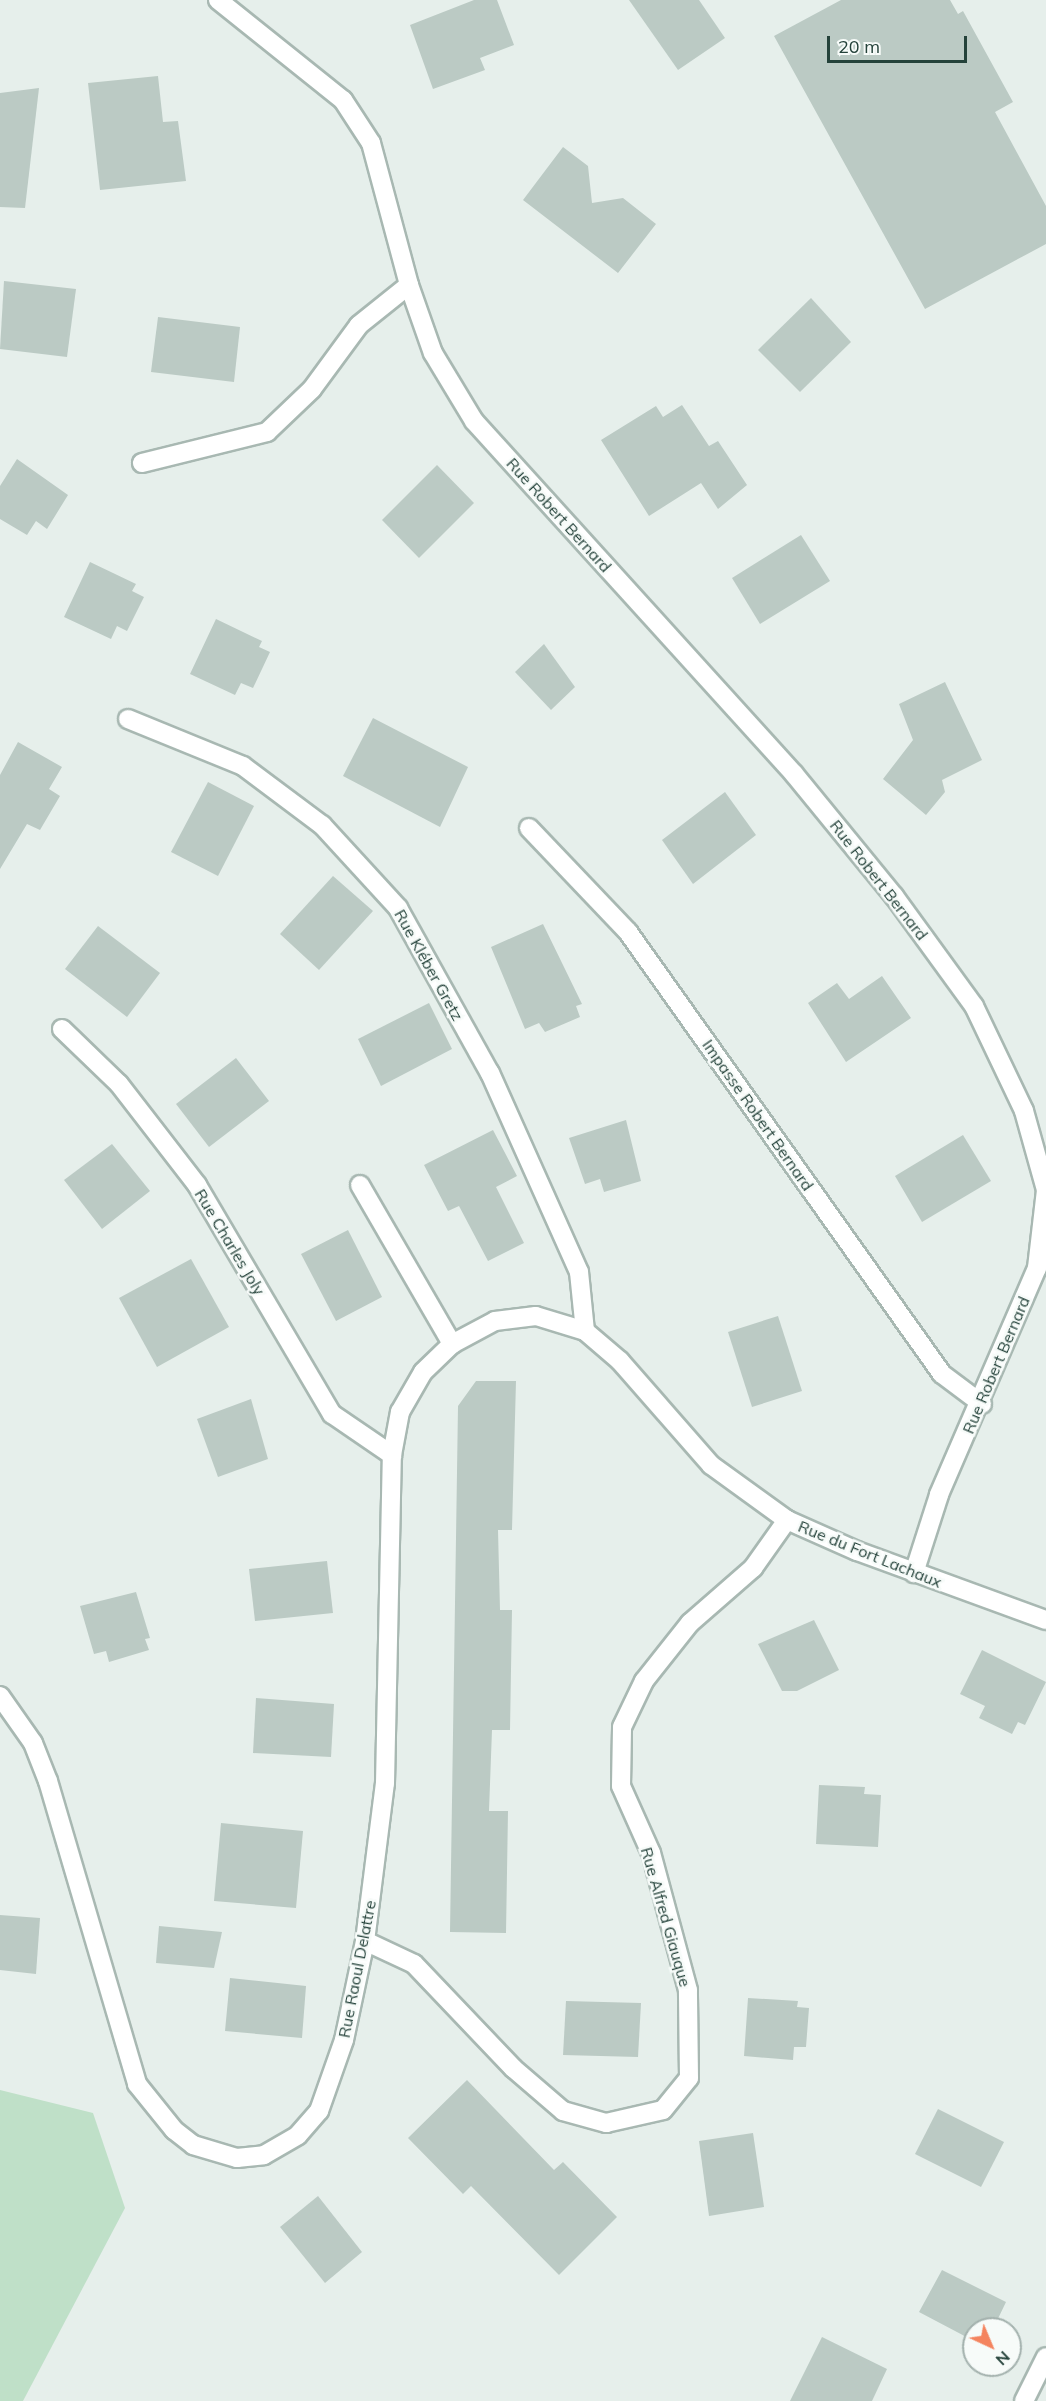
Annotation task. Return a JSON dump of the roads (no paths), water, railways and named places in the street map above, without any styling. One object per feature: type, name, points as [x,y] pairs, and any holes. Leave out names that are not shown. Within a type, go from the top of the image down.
[{"type":"street","name":"Rue Robert Bernard","points":[[218,0],[343,100],[371,142],[409,285],[433,352],[474,421],[794,774],[894,896],[974,1006],[1024,1112],[1046,1190],[1037,1268],[982,1404],[939,1495],[914,1573]]},
{"type":"street","points":[[142,463],[267,432],[312,389],[359,325],[409,285]]},
{"type":"street","name":"Rue Kléber Gretz","points":[[128,719],[243,766],[329,831],[398,908],[490,1073],[579,1272],[585,1331]]},
{"type":"street","name":"Impasse Robert Bernard","points":[[529,828],[628,932],[942,1374],[982,1404]]},
{"type":"street","name":"Rue Charles Joly","points":[[62,1029],[119,1084],[197,1185],[332,1414],[392,1455]]},
{"type":"street","points":[[360,1185],[452,1344]]},
{"type":"street","name":"Rue Raoul Delattre","points":[[0,1696],[33,1743],[48,1781],[137,2084],[174,2130],[193,2145],[237,2158],[264,2155],[298,2135],[320,2111],[344,2040],[364,1941],[385,1783],[392,1455],[400,1412],[423,1372],[452,1344],[495,1321],[536,1316],[585,1331]]},
{"type":"street","name":"Rue du Fort Lachaux","points":[[585,1331],[620,1361],[711,1465],[788,1520],[914,1573],[1046,1620]]},
{"type":"street","name":"Rue Alfred Giauque","points":[[364,1941],[414,1964],[513,2068],[563,2111],[606,2123],[663,2110],[689,2078],[688,1990],[651,1853],[621,1786],[622,1727],[644,1681],[690,1623],[753,1568],[788,1520]]},
{"type":"street","points":[[1024,2401],[1046,2357]]}]
